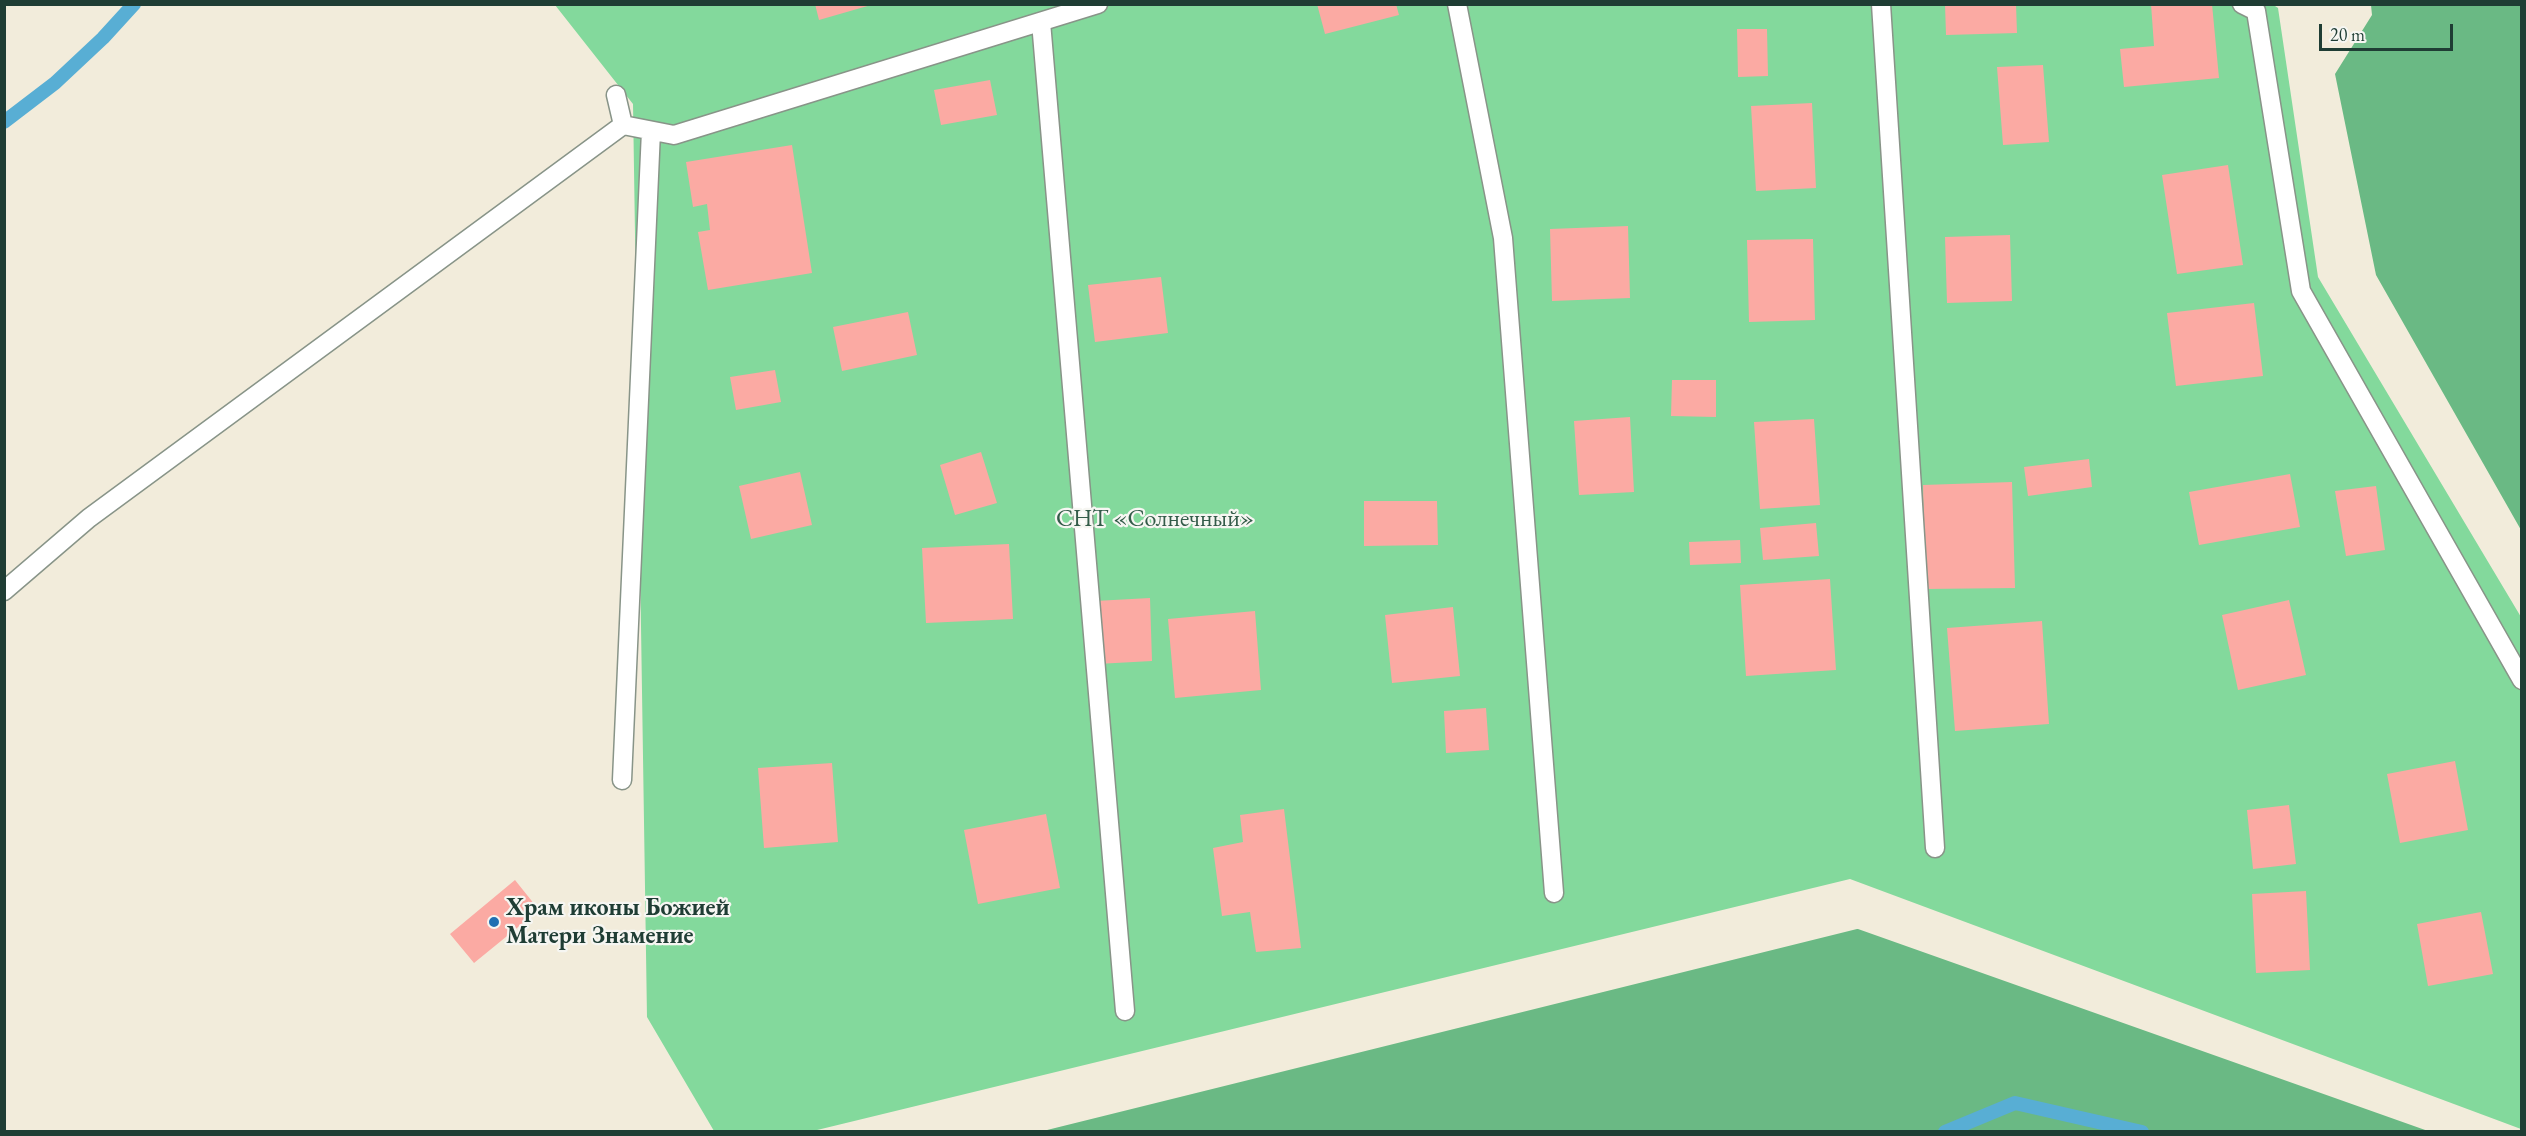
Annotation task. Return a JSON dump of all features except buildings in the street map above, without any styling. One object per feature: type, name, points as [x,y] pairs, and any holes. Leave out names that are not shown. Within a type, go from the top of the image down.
[{"type":"lane","points":[[623,124],[674,135],[1098,4]]},
{"type":"lane","points":[[1457,4],[1503,238],[1554,893]]},
{"type":"lane","points":[[1881,4],[1935,848]]},
{"type":"lane","points":[[2242,4],[2256,11],[2301,291],[2522,680]]},
{"type":"lane","points":[[1041,22],[1125,1011]]},
{"type":"lane","points":[[616,95],[623,124]]},
{"type":"lane","points":[[4,591],[89,518],[623,124]]},
{"type":"lane","points":[[622,780],[651,131]]},
{"type":"green space","name":"СНТ «Солнечный»","points":[[2272,4],[2278,8],[2318,277],[2521,617],[2521,1129],[1850,879],[813,1131],[714,1131],[647,1017],[633,104],[555,5]]},
{"type":"green space","points":[[2371,5],[2521,5],[2521,530],[2376,275],[2335,74],[2372,15]]},
{"type":"green space","points":[[1857,929],[2428,1131],[1043,1131]]},
{"type":"waterway","points":[[4,122],[55,83],[103,38],[134,4]]},
{"type":"waterway","points":[[1945,1132],[2015,1103],[2142,1132]]},
{"type":"place","name":"Храм иконы Божией Матери Знамение","points":[[494,922]]}]
